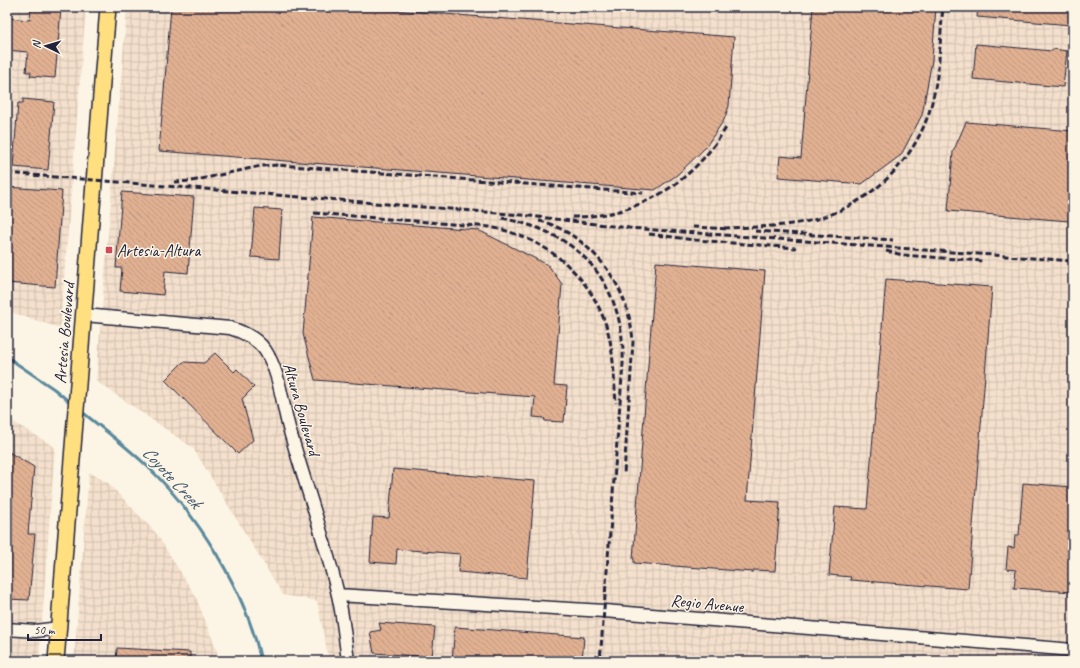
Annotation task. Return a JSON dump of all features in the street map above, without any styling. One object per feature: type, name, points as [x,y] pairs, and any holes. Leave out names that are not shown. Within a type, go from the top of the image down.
[{"type":"main road","name":"Artesia Boulevard","points":[[56,661],[108,7]]},
{"type":"street","name":"Altura Boulevard","points":[[84,315],[230,328],[247,334],[260,344],[273,367],[289,427],[308,486],[338,595],[348,661]]},
{"type":"street","name":"Regio Avenue","points":[[338,595],[604,611],[1073,650]]},
{"type":"street","points":[[7,629],[35,631],[59,628]]},
{"type":"shaded area","points":[[7,7],[86,7],[60,328],[7,311]]},
{"type":"shaded area","points":[[127,7],[1073,7],[1073,661],[329,661],[317,601],[283,595],[193,448],[96,381]]},
{"type":"shaded area","points":[[7,418],[55,447],[39,661],[7,661]]},
{"type":"shaded area","points":[[89,472],[108,483],[156,533],[196,597],[218,654],[219,661],[74,661]]},
{"type":"building","points":[[31,7],[59,7],[59,9],[61,9],[55,78],[30,76],[31,72],[26,72],[28,52],[7,50],[7,18],[30,20]]},
{"type":"building","points":[[171,7],[356,7],[734,37],[729,106],[724,120],[705,148],[677,175],[655,190],[159,151]]},
{"type":"building","points":[[813,7],[936,7],[932,60],[922,115],[901,155],[862,184],[778,177],[780,156],[801,158]]},
{"type":"building","points":[[978,7],[1072,7],[1071,25],[977,17]]},
{"type":"building","points":[[976,44],[1067,51],[1063,87],[973,79]]},
{"type":"building","points":[[23,99],[54,102],[48,170],[13,167],[18,103],[23,103]]},
{"type":"building","points":[[966,122],[1073,131],[1073,173],[1069,221],[948,211],[953,152]]},
{"type":"building","points":[[7,187],[62,191],[55,287],[7,283]]},
{"type":"building","points":[[122,192],[194,197],[188,273],[165,271],[163,295],[120,291],[122,268],[116,268]]},
{"type":"building","points":[[255,208],[282,210],[279,259],[251,257]]},
{"type":"building","points":[[313,217],[478,230],[548,265],[562,284],[554,385],[567,386],[564,422],[545,421],[544,418],[533,417],[535,397],[315,380],[303,334]]},
{"type":"building","points":[[656,262],[765,271],[747,500],[780,502],[775,571],[753,570],[753,572],[634,563],[633,559]]},
{"type":"building","points":[[886,279],[992,287],[968,589],[850,580],[851,577],[829,575],[835,507],[867,509]]},
{"type":"building","points":[[215,353],[234,372],[237,369],[254,387],[242,399],[253,440],[238,454],[165,380],[183,362],[204,363]]},
{"type":"building","points":[[7,451],[34,467],[28,534],[35,534],[29,600],[7,599]]},
{"type":"building","points":[[393,469],[535,481],[527,578],[458,572],[460,554],[397,549],[396,564],[370,562],[373,517],[389,518]]},
{"type":"building","points":[[1023,483],[1073,487],[1073,592],[1014,588],[1016,570],[1006,569],[1008,547],[1014,548],[1015,535],[1019,535]]},
{"type":"building","points":[[379,623],[435,627],[432,657],[374,653],[370,632],[381,630]]},
{"type":"building","points":[[455,627],[584,637],[582,661],[452,661]]},
{"type":"building","points":[[117,648],[190,652],[190,661],[116,661]]},
{"type":"waterway","name":"Coyote Creek","points":[[7,357],[54,389],[72,404]]},
{"type":"waterway","name":"Coyote Creek","points":[[81,411],[147,466],[184,507],[202,531],[232,581],[254,635],[261,661]]},
{"type":"railway","points":[[724,228],[783,225],[817,219],[858,201],[876,189],[892,174],[918,139],[927,119],[937,75],[943,7]]},
{"type":"railway","points":[[572,217],[620,211],[642,203],[662,193],[681,180],[698,164],[727,126]]},
{"type":"railway","points":[[174,182],[192,181],[261,166],[278,165],[643,193]]},
{"type":"railway","points":[[7,173],[522,215],[629,228],[1073,261]]},
{"type":"railway","points":[[314,213],[490,227],[511,232],[549,251],[566,264],[580,279],[593,296],[602,315],[611,344],[616,403]]},
{"type":"railway","points":[[502,218],[527,224],[545,231],[569,245],[584,257],[597,272],[607,288],[615,305],[620,324],[623,344],[623,364],[600,661]]},
{"type":"railway","points":[[539,221],[555,226],[570,234],[583,244],[606,268],[622,295],[631,326],[633,342],[624,474]]},
{"type":"railway","points":[[693,227],[729,229]]},
{"type":"railway","points":[[755,231],[893,240]]},
{"type":"railway","points":[[649,234],[695,240],[796,248]]},
{"type":"railway","points":[[886,251],[903,255],[983,261]]},
{"type":"place","name":"Artesia-Altura","points":[[109,250]]}]
